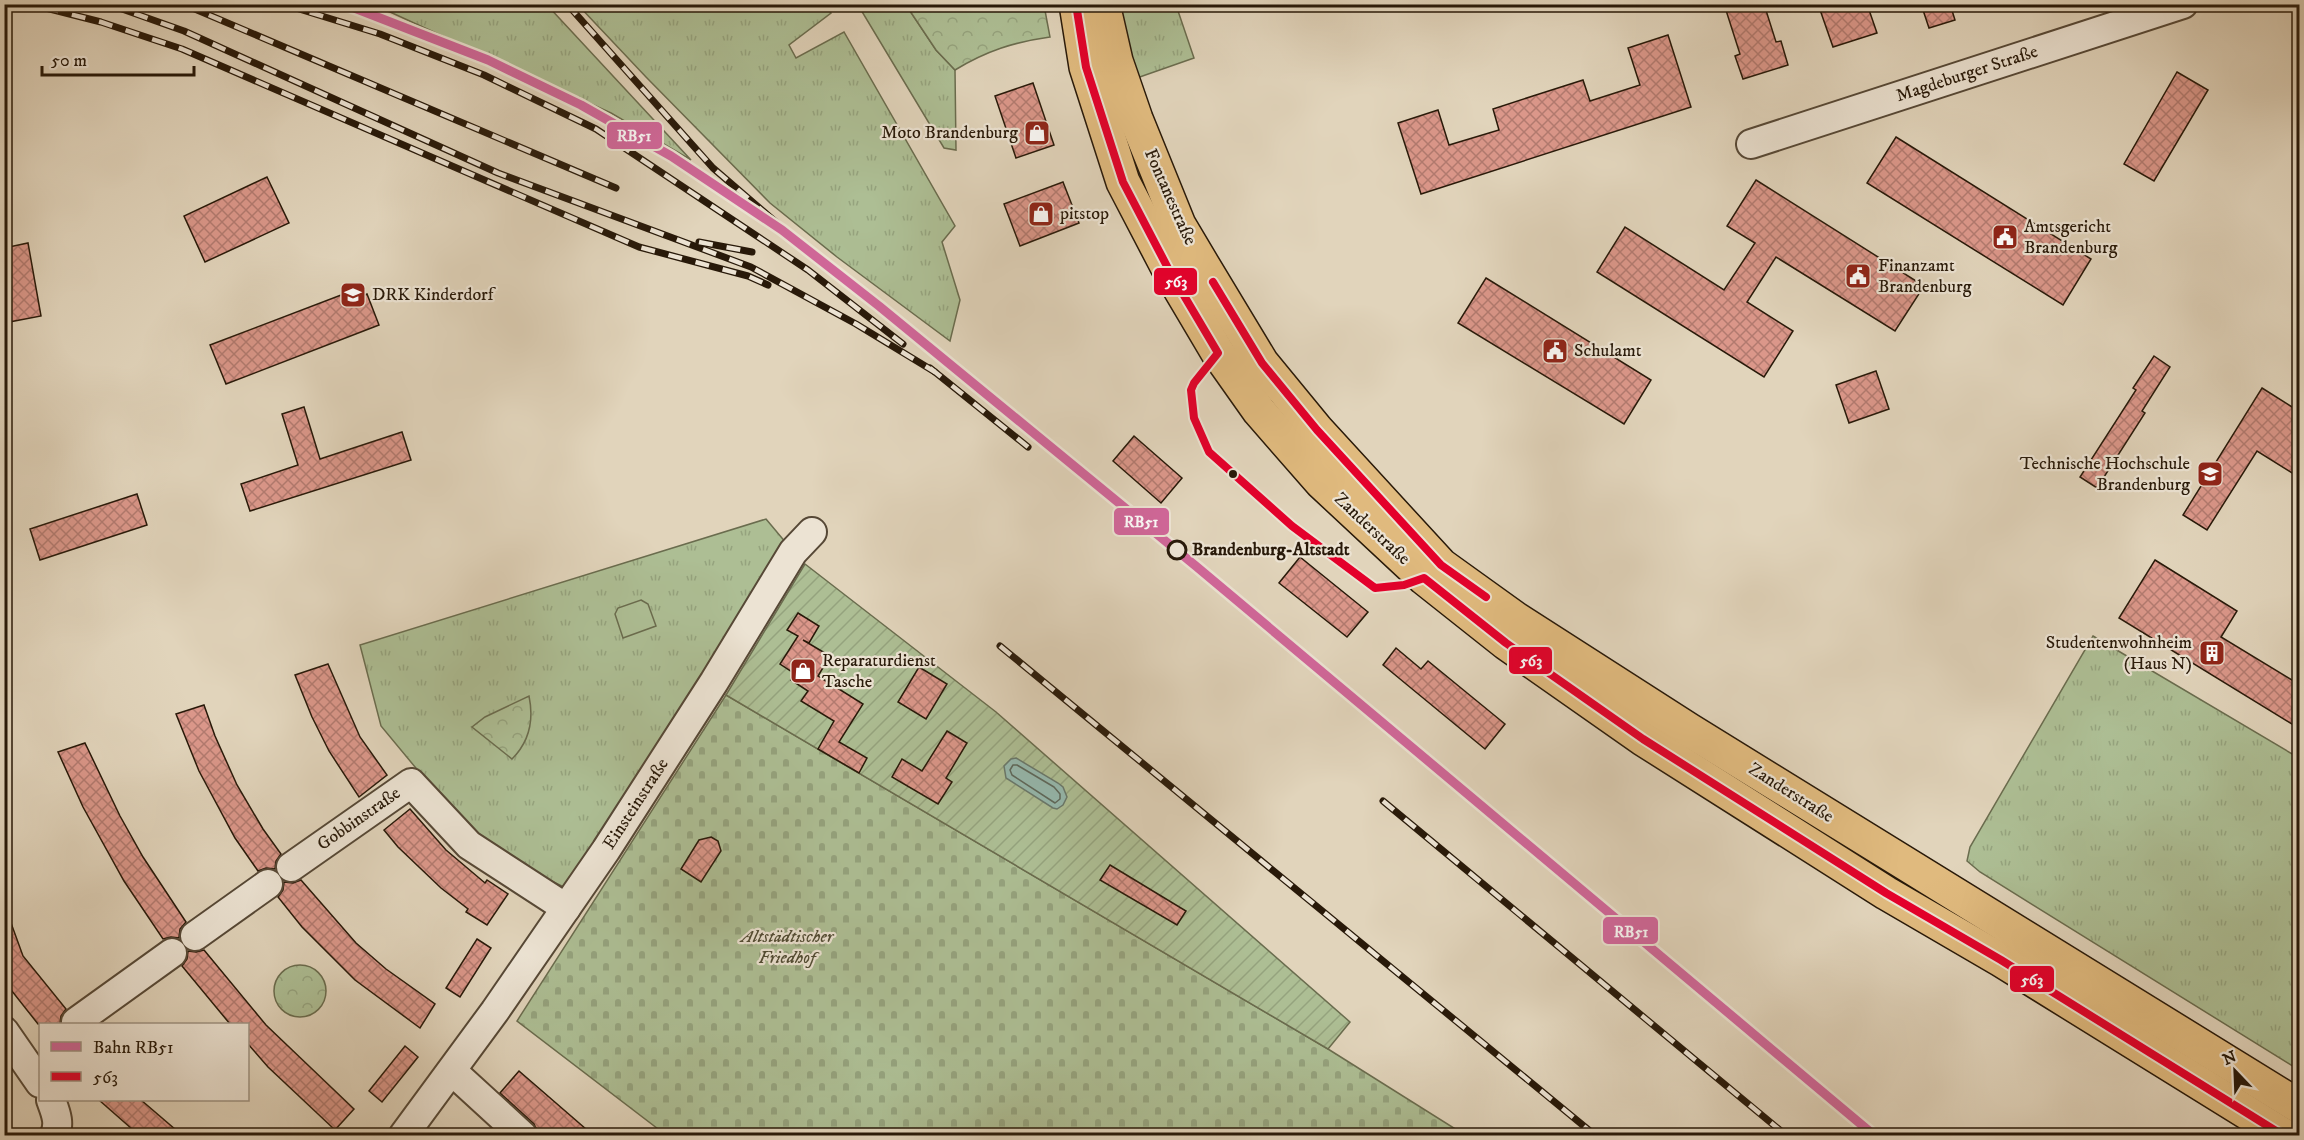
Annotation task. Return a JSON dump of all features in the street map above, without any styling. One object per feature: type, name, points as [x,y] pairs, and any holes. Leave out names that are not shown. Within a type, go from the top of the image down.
[{"type":"main road","name":"Fontanestraße","points":[[1076,4],[1086,67],[1123,182],[1170,272],[1218,353]]},
{"type":"main road","name":"Fontanestraße","points":[[1103,4],[1116,61],[1136,119],[1179,225],[1262,363],[1317,430]]},
{"type":"main road","name":"Zanderstraße","points":[[1218,353],[1259,411],[1322,482],[1425,578],[1506,644],[1642,739],[1886,893],[2001,960],[2285,1136]]},
{"type":"main road","name":"Zanderstraße","points":[[1317,430],[1441,566],[1516,619],[1689,730],[2300,1107]]},
{"type":"main road","points":[[1886,893],[1904,863]]},
{"type":"street","name":"Magdeburger Straße","points":[[1751,144],[2183,4]]},
{"type":"street","name":"Einsteinstraße","points":[[403,1136],[495,1011],[606,850],[708,692],[793,552],[812,532]]},
{"type":"street","name":"Gobbinstraße","points":[[291,867],[411,783],[469,845],[566,908]]},
{"type":"street","points":[[195,936],[268,884]]},
{"type":"street","points":[[76,1022],[172,952]]},
{"type":"street","points":[[4,1031],[36,1063]]},
{"type":"street","points":[[452,1071],[523,1136]]},
{"type":"street","points":[[51,1101],[57,1120],[57,1131],[54,1136]]},
{"type":"green space","points":[[369,5],[547,5],[691,160],[611,113],[390,12]]},
{"type":"green space","points":[[578,5],[826,5],[831,13],[789,45],[796,58],[844,32],[955,226],[942,242],[960,300],[950,341],[837,257],[770,203]]},
{"type":"green space","points":[[858,5],[906,5],[936,50],[955,70],[956,150],[944,148]]},
{"type":"green space","points":[[906,5],[1044,5],[1050,37],[1001,48],[955,70],[936,50]]},
{"type":"green space","points":[[1115,5],[1176,5],[1194,58],[1134,79]]},
{"type":"green space","points":[[766,519],[787,544],[566,888],[490,852],[474,838],[381,726],[360,645]]},
{"type":"green space","points":[[805,564],[996,712],[1350,1022],[1328,1049],[726,695]]},
{"type":"green space","points":[[641,600],[648,604],[656,626],[623,638],[615,614],[618,608]]},
{"type":"green space","points":[[2093,636],[2299,758],[2299,1070],[1980,872],[1967,861],[1970,847]]},
{"type":"green space","name":"Altstädtischer Friedhof","points":[[726,695],[1328,1049],[1465,1135],[666,1135],[517,1021]]},
{"type":"green space","points":[[529,696],[531,722],[529,730],[523,745],[512,759],[472,727],[485,717]]},
{"type":"green space","points":[[300,965],[310,967],[318,973],[324,981],[326,991],[324,1001],[318,1009],[310,1015],[300,1017],[290,1015],[282,1009],[276,1001],[274,991],[276,981],[282,973],[290,967]]},
{"type":"water","points":[[1016,758],[1063,787],[1067,797],[1063,805],[1057,809],[1053,808],[1006,778],[1004,766],[1011,759]]},
{"type":"building","points":[[1724,4],[1764,4],[1776,42],[1781,41],[1788,65],[1743,79],[1735,56],[1740,54]]},
{"type":"building","points":[[1818,4],[1867,4],[1877,33],[1833,47]]},
{"type":"building","points":[[1921,4],[1950,4],[1955,20],[1929,28]]},
{"type":"building","points":[[1668,35],[1691,107],[1421,194],[1398,123],[1438,110],[1449,145],[1499,130],[1493,109],[1583,80],[1590,101],[1640,85],[1628,48]]},
{"type":"building","points":[[2177,72],[2208,90],[2154,181],[2124,164]]},
{"type":"building","points":[[1033,83],[1054,145],[1016,158],[995,96]]},
{"type":"building","name":"Amtsgericht Brandenburg","points":[[1896,137],[2091,259],[2063,305],[1867,183]]},
{"type":"building","points":[[267,177],[289,223],[205,262],[184,216]]},
{"type":"building","name":"Finanzamt Brandenburg","points":[[1756,180],[1924,286],[1895,331],[1776,257],[1747,302],[1793,331],[1764,377],[1597,272],[1625,227],[1724,290],[1755,243],[1727,226]]},
{"type":"building","name":"pitstop","points":[[1063,182],[1079,223],[1020,246],[1004,204]]},
{"type":"building","points":[[28,243],[41,316],[4,323],[4,248]]},
{"type":"building","name":"Schulamt","points":[[1486,278],[1651,380],[1624,424],[1458,323]]},
{"type":"building","points":[[349,292],[352,300],[367,294],[379,325],[226,384],[210,345]]},
{"type":"building","points":[[2154,356],[2170,367],[2142,411],[2145,413],[2097,488],[2080,477],[2136,390],[2133,388]]},
{"type":"building","points":[[1876,371],[1889,409],[1849,423],[1836,385]]},
{"type":"building","points":[[2262,388],[2300,412],[2300,478],[2257,451],[2207,530],[2183,515]]},
{"type":"building","points":[[304,407],[320,459],[402,432],[411,460],[250,511],[241,484],[298,465],[282,414]]},
{"type":"building","points":[[1134,436],[1182,478],[1161,503],[1113,461]]},
{"type":"building","points":[[137,494],[147,525],[40,560],[30,529]]},
{"type":"building","points":[[1300,557],[1368,612],[1347,637],[1279,583]]},
{"type":"building","name":"Studentenwohnheim (Haus N)","points":[[2155,560],[2237,611],[2221,637],[2300,685],[2300,729],[2119,618]]},
{"type":"building","points":[[798,613],[819,626],[809,643],[803,640],[830,656],[818,676],[863,704],[839,742],[867,758],[859,773],[818,749],[834,721],[801,701],[808,691],[791,680],[795,674],[780,664],[798,636],[787,630]]},
{"type":"building","points":[[1396,648],[1421,669],[1428,661],[1505,724],[1485,749],[1383,665]]},
{"type":"building","points":[[328,664],[360,737],[387,775],[359,797],[329,751],[295,675]]},
{"type":"building","points":[[919,667],[947,684],[926,719],[898,702]]},
{"type":"building","points":[[204,705],[237,785],[281,854],[276,861],[275,869],[266,868],[258,871],[235,838],[199,771],[176,714]]},
{"type":"building","points":[[947,731],[967,743],[946,778],[952,782],[938,804],[892,777],[902,759],[922,771]]},
{"type":"building","points":[[85,743],[120,816],[143,857],[186,922],[180,929],[179,938],[163,939],[124,881],[83,807],[58,752]]},
{"type":"building","points":[[410,809],[446,850],[485,883],[487,880],[508,894],[487,925],[466,912],[468,909],[441,888],[398,847],[384,830]]},
{"type":"building","points":[[711,837],[718,841],[721,851],[701,882],[681,869],[699,840]]},
{"type":"building","points":[[1110,865],[1186,911],[1177,925],[1100,880]]},
{"type":"building","points":[[301,880],[356,943],[386,969],[435,1004],[420,1028],[355,980],[302,927],[278,897],[283,890],[284,882],[293,883]]},
{"type":"building","points":[[4,912],[7,912],[23,956],[66,1009],[61,1016],[60,1023],[38,1024],[4,981]]},
{"type":"building","points":[[477,939],[491,948],[460,997],[446,988]]},
{"type":"building","points":[[204,950],[266,1025],[354,1109],[335,1130],[268,1067],[249,1045],[249,1023],[229,1023],[182,966],[187,959],[188,951]]},
{"type":"building","points":[[405,1046],[418,1057],[382,1102],[369,1091]]},
{"type":"building","points":[[519,1071],[594,1136],[539,1136],[534,1124],[500,1093]]},
{"type":"building","points":[[100,1101],[142,1101],[183,1136],[140,1136]]},
{"type":"railway","points":[[17,4],[38,6],[101,22],[182,49],[639,247],[748,276],[768,285]]},
{"type":"railway","points":[[108,4],[184,31],[498,173],[751,267],[856,324],[935,372]]},
{"type":"railway","points":[[183,4],[616,188]]},
{"type":"railway","points":[[283,4],[380,34],[484,75],[596,129],[808,270],[903,344]]},
{"type":"railway","points":[[567,4],[713,168],[814,255]]},
{"type":"railway","points":[[699,242],[752,252]]},
{"type":"railway","points":[[930,368],[1028,447]]},
{"type":"railway","points":[[1000,646],[1596,1136]]},
{"type":"railway","points":[[1383,801],[1787,1136]]},
{"type":"rail line","name":"RB51","points":[[344,4],[488,60],[581,105],[671,156],[782,230],[879,306],[1197,567],[1875,1136]]},
{"type":"transit line","name":"563","points":[[1076,4],[1086,67],[1123,182],[1170,272],[1218,353],[1191,390],[1194,418],[1209,452],[1292,526],[1375,588],[1404,585],[1424,578],[1506,643],[1643,739],[1886,893],[2001,960],[2284,1136]]},
{"type":"transit line","name":"563","points":[[1213,282],[1262,363],[1317,430],[1441,565],[1486,597]]},
{"type":"place","name":"Moto Brandenburg","points":[[1037,133]]},
{"type":"place","name":"pitstop","points":[[1041,214]]},
{"type":"place","name":"Amtsgericht Brandenburg","points":[[2005,237]]},
{"type":"place","name":"Finanzamt Brandenburg","points":[[1858,276]]},
{"type":"place","name":"DRK Kinderdorf","points":[[353,295]]},
{"type":"place","name":"Schulamt","points":[[1555,351]]},
{"type":"place","name":"Technische Hochschule Brandenburg","points":[[2210,474]]},
{"type":"place","name":"Brandenburg-Altstadt","points":[[1177,550]]},
{"type":"place","name":"Studentenwohnheim (Haus N)","points":[[2212,653]]},
{"type":"place","name":"Reparaturdienst Tasche","points":[[803,671]]}]
